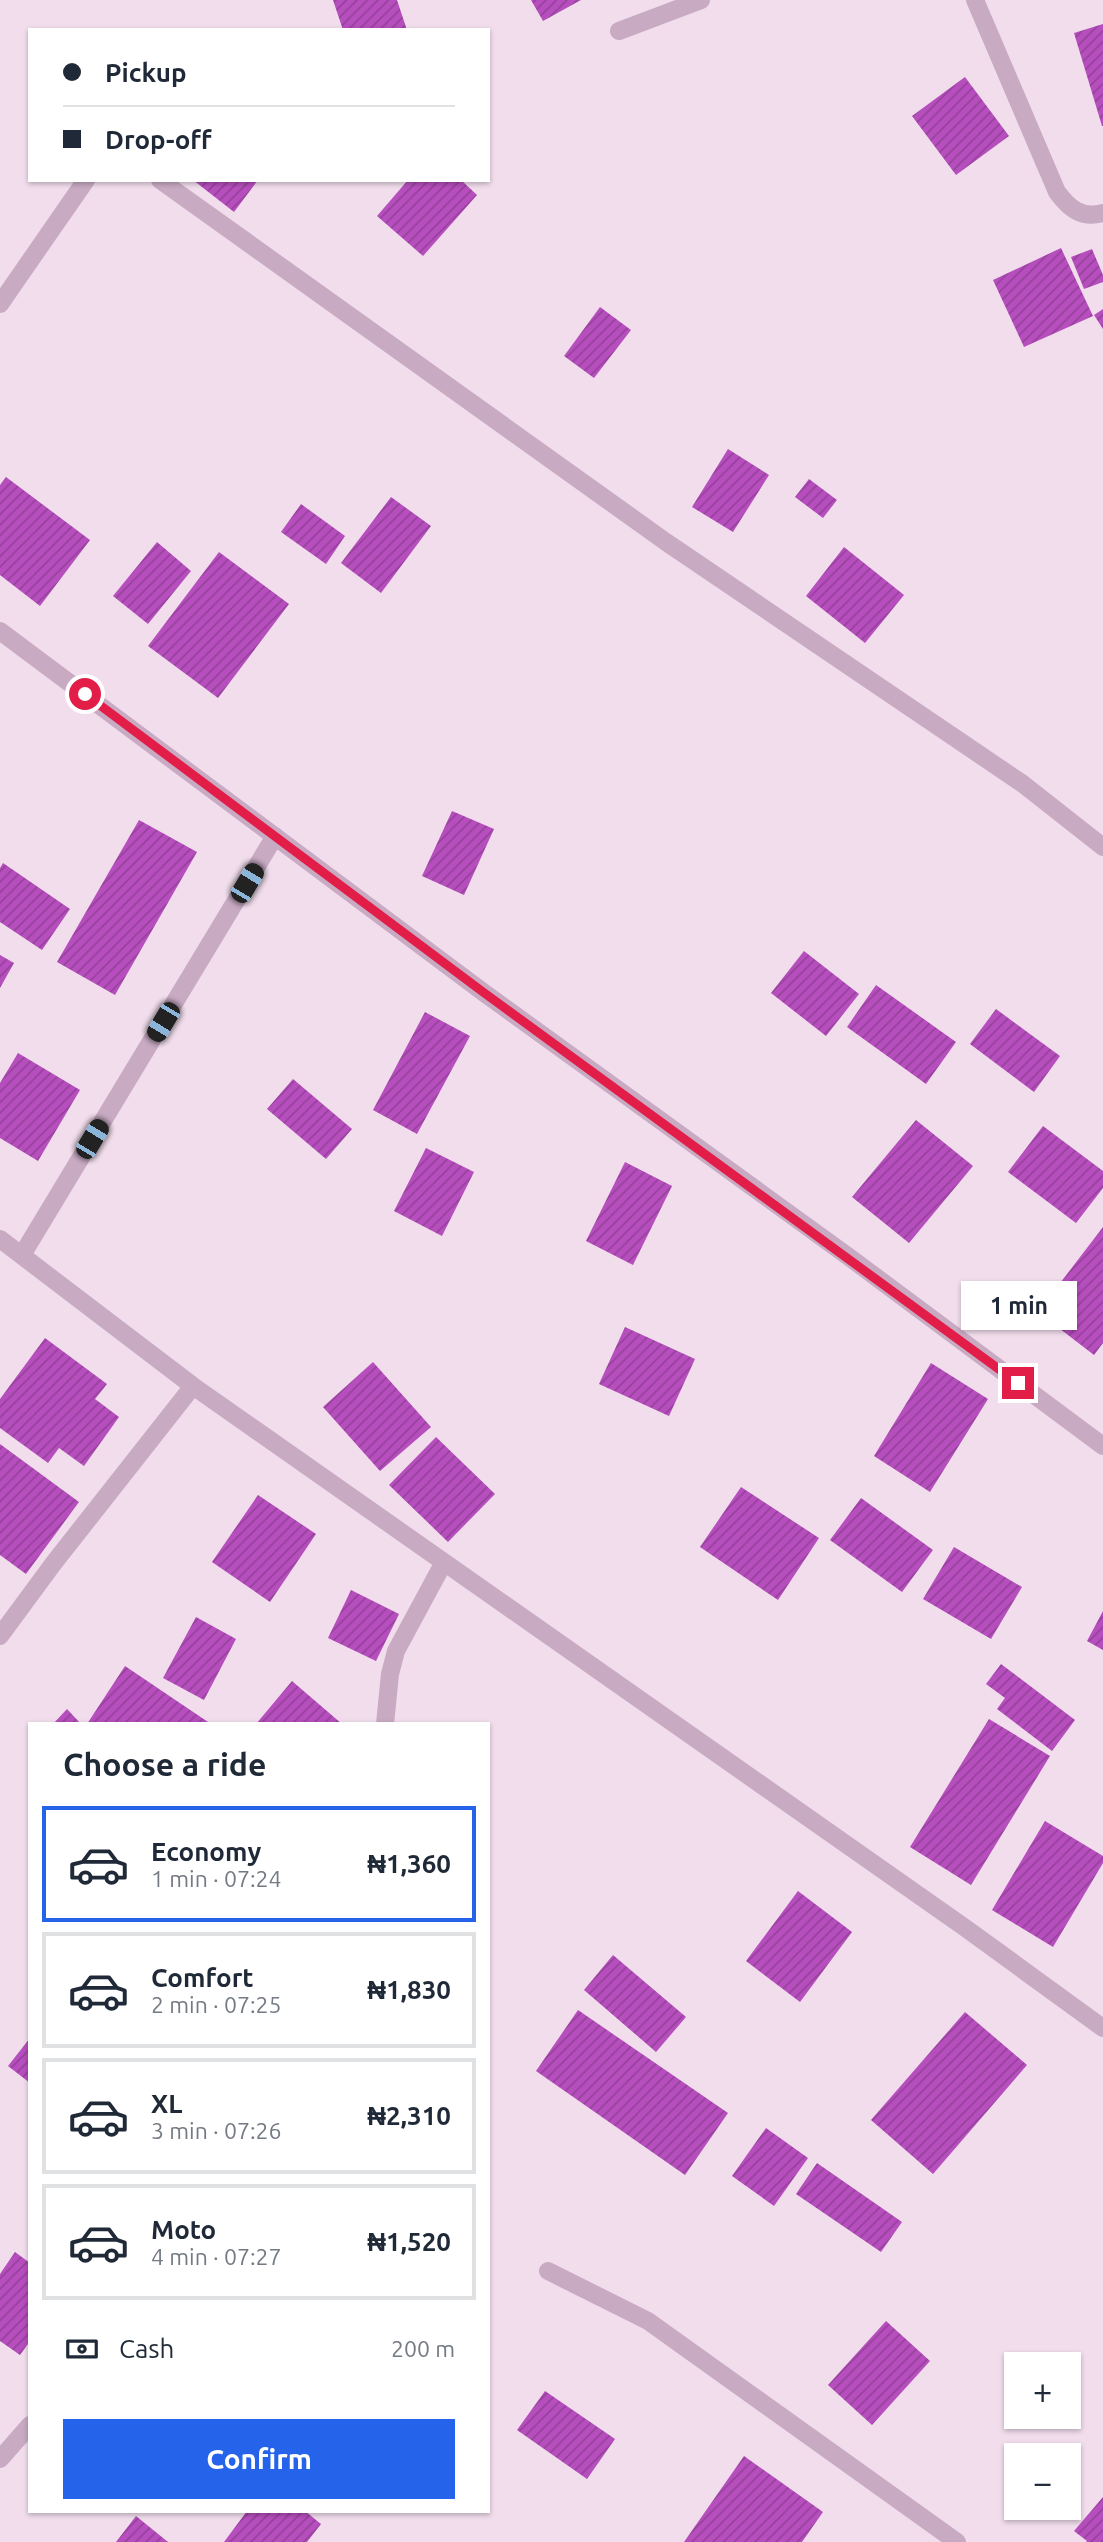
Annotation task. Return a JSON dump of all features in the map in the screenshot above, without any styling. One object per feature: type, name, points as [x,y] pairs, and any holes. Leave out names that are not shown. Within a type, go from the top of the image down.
[{"type":"street","points":[[620,31],[701,0]]},
{"type":"street","points":[[975,0],[1056,192],[1071,210],[1096,215],[1103,213]]},
{"type":"street","points":[[0,304],[85,182]]},
{"type":"street","points":[[163,182],[666,542],[1023,784],[1103,847]]},
{"type":"street","points":[[0,631],[483,992],[849,1257],[1103,1446]]},
{"type":"street","points":[[22,1255],[275,836]]},
{"type":"street","points":[[0,1238],[192,1386],[952,1919],[1103,2028]]},
{"type":"street","points":[[0,1636],[192,1386]]},
{"type":"street","points":[[384,1722],[390,1674],[396,1651],[444,1562]]},
{"type":"street","points":[[548,2271],[648,2321],[957,2542]]},
{"type":"street","points":[[0,2459],[28,2427]]},
{"type":"building","points":[[333,0],[397,0],[406,28],[342,28]]},
{"type":"building","points":[[531,0],[581,0],[543,21]]},
{"type":"building","points":[[1103,24],[1103,126],[1102,126],[1074,33]]},
{"type":"building","points":[[965,77],[1009,136],[956,175],[912,116]]},
{"type":"building","points":[[196,182],[256,182],[234,212]]},
{"type":"building","points":[[406,182],[463,182],[477,195],[423,256],[377,216]]},
{"type":"building","points":[[1061,248],[1093,316],[1024,347],[993,280]]},
{"type":"building","points":[[1092,249],[1103,275],[1103,282],[1084,289],[1071,257]]},
{"type":"building","points":[[600,307],[631,330],[594,378],[564,356]]},
{"type":"building","points":[[1103,309],[1103,329],[1094,315]]},
{"type":"building","points":[[728,449],[769,475],[733,532],[692,507]]},
{"type":"building","points":[[6,477],[90,540],[40,606],[0,575],[0,485]]},
{"type":"building","points":[[809,479],[837,500],[823,518],[795,497]]},
{"type":"building","points":[[391,497],[431,526],[381,593],[341,563]]},
{"type":"building","points":[[301,504],[345,536],[326,564],[281,532]]},
{"type":"building","points":[[157,542],[191,571],[148,624],[113,596]]},
{"type":"building","points":[[844,547],[904,595],[865,643],[806,596]]},
{"type":"building","points":[[219,552],[289,604],[218,698],[148,646]]},
{"type":"building","points":[[452,811],[494,829],[464,895],[422,876]]},
{"type":"building","points":[[139,820],[197,852],[115,995],[57,962]]},
{"type":"building","points":[[3,863],[70,909],[42,950],[0,922],[0,868]]},
{"type":"building","points":[[804,951],[859,994],[826,1036],[771,993]]},
{"type":"building","points":[[0,955],[14,963],[0,988]]},
{"type":"building","points":[[876,985],[956,1042],[926,1084],[847,1027]]},
{"type":"building","points":[[996,1009],[1060,1056],[1034,1092],[970,1044]]},
{"type":"building","points":[[425,1012],[470,1036],[417,1134],[373,1110]]},
{"type":"building","points":[[18,1053],[80,1090],[38,1161],[0,1138],[0,1083]]},
{"type":"building","points":[[293,1079],[352,1129],[326,1159],[267,1109]]},
{"type":"building","points":[[916,1120],[973,1166],[909,1243],[852,1197]]},
{"type":"building","points":[[1043,1126],[1103,1171],[1103,1188],[1076,1223],[1008,1172]]},
{"type":"building","points":[[426,1148],[474,1172],[442,1236],[394,1211]]},
{"type":"building","points":[[625,1162],[672,1186],[633,1265],[586,1241]]},
{"type":"building","points":[[1103,1227],[1103,1343],[1094,1355],[1038,1312]]},
{"type":"building","points":[[625,1327],[695,1359],[669,1416],[599,1384]]},
{"type":"building","points":[[45,1338],[107,1384],[95,1399],[119,1417],[84,1466],[59,1448],[48,1463],[0,1428],[0,1399]]},
{"type":"building","points":[[373,1362],[431,1427],[380,1471],[323,1407]]},
{"type":"building","points":[[931,1363],[988,1399],[930,1492],[874,1456]]},
{"type":"building","points":[[436,1437],[495,1494],[448,1542],[389,1485]]},
{"type":"building","points":[[0,1444],[79,1502],[26,1574],[0,1555]]},
{"type":"building","points":[[741,1487],[819,1538],[778,1600],[700,1547]]},
{"type":"building","points":[[258,1495],[316,1534],[270,1602],[212,1562]]},
{"type":"building","points":[[861,1498],[933,1550],[902,1592],[830,1540]]},
{"type":"building","points":[[954,1547],[1022,1587],[991,1639],[923,1599]]},
{"type":"building","points":[[351,1590],[399,1614],[376,1661],[328,1638]]},
{"type":"building","points":[[1103,1611],[1103,1650],[1087,1641]]},
{"type":"building","points":[[196,1617],[236,1639],[204,1700],[163,1678]]},
{"type":"building","points":[[1001,1664],[1075,1720],[1052,1751],[997,1709],[1005,1698],[986,1684]]},
{"type":"building","points":[[125,1666],[208,1722],[88,1722]]},
{"type":"building","points":[[292,1681],[340,1722],[258,1722]]},
{"type":"building","points":[[67,1709],[79,1722],[55,1722]]},
{"type":"building","points":[[989,1719],[1050,1756],[971,1885],[910,1847]]},
{"type":"building","points":[[1045,1821],[1103,1856],[1103,1863],[1053,1947],[992,1910]]},
{"type":"building","points":[[798,1891],[852,1932],[800,2002],[746,1961]]},
{"type":"building","points":[[613,1955],[686,2017],[656,2052],[584,1990]]},
{"type":"building","points":[[578,2010],[728,2113],[685,2175],[536,2071]]},
{"type":"building","points":[[965,2012],[1027,2065],[933,2174],[871,2120]]},
{"type":"building","points":[[28,2041],[28,2081],[8,2066]]},
{"type":"building","points":[[766,2128],[808,2158],[774,2206],[732,2176]]},
{"type":"building","points":[[817,2163],[902,2222],[881,2252],[796,2194]]},
{"type":"building","points":[[15,2252],[28,2262],[28,2344],[20,2355],[0,2341],[0,2274]]},
{"type":"building","points":[[886,2321],[930,2361],[872,2425],[828,2385]]},
{"type":"building","points":[[545,2391],[615,2439],[587,2479],[517,2430]]},
{"type":"building","points":[[744,2456],[823,2512],[802,2542],[684,2542]]},
{"type":"building","points":[[1103,2497],[1103,2542],[1086,2542],[1074,2531]]},
{"type":"building","points":[[246,2513],[307,2513],[321,2524],[307,2542],[224,2542]]},
{"type":"building","points":[[136,2516],[168,2542],[116,2542]]},
{"type":"route","points":[[85,694],[483,992],[1018,1383]]}]
